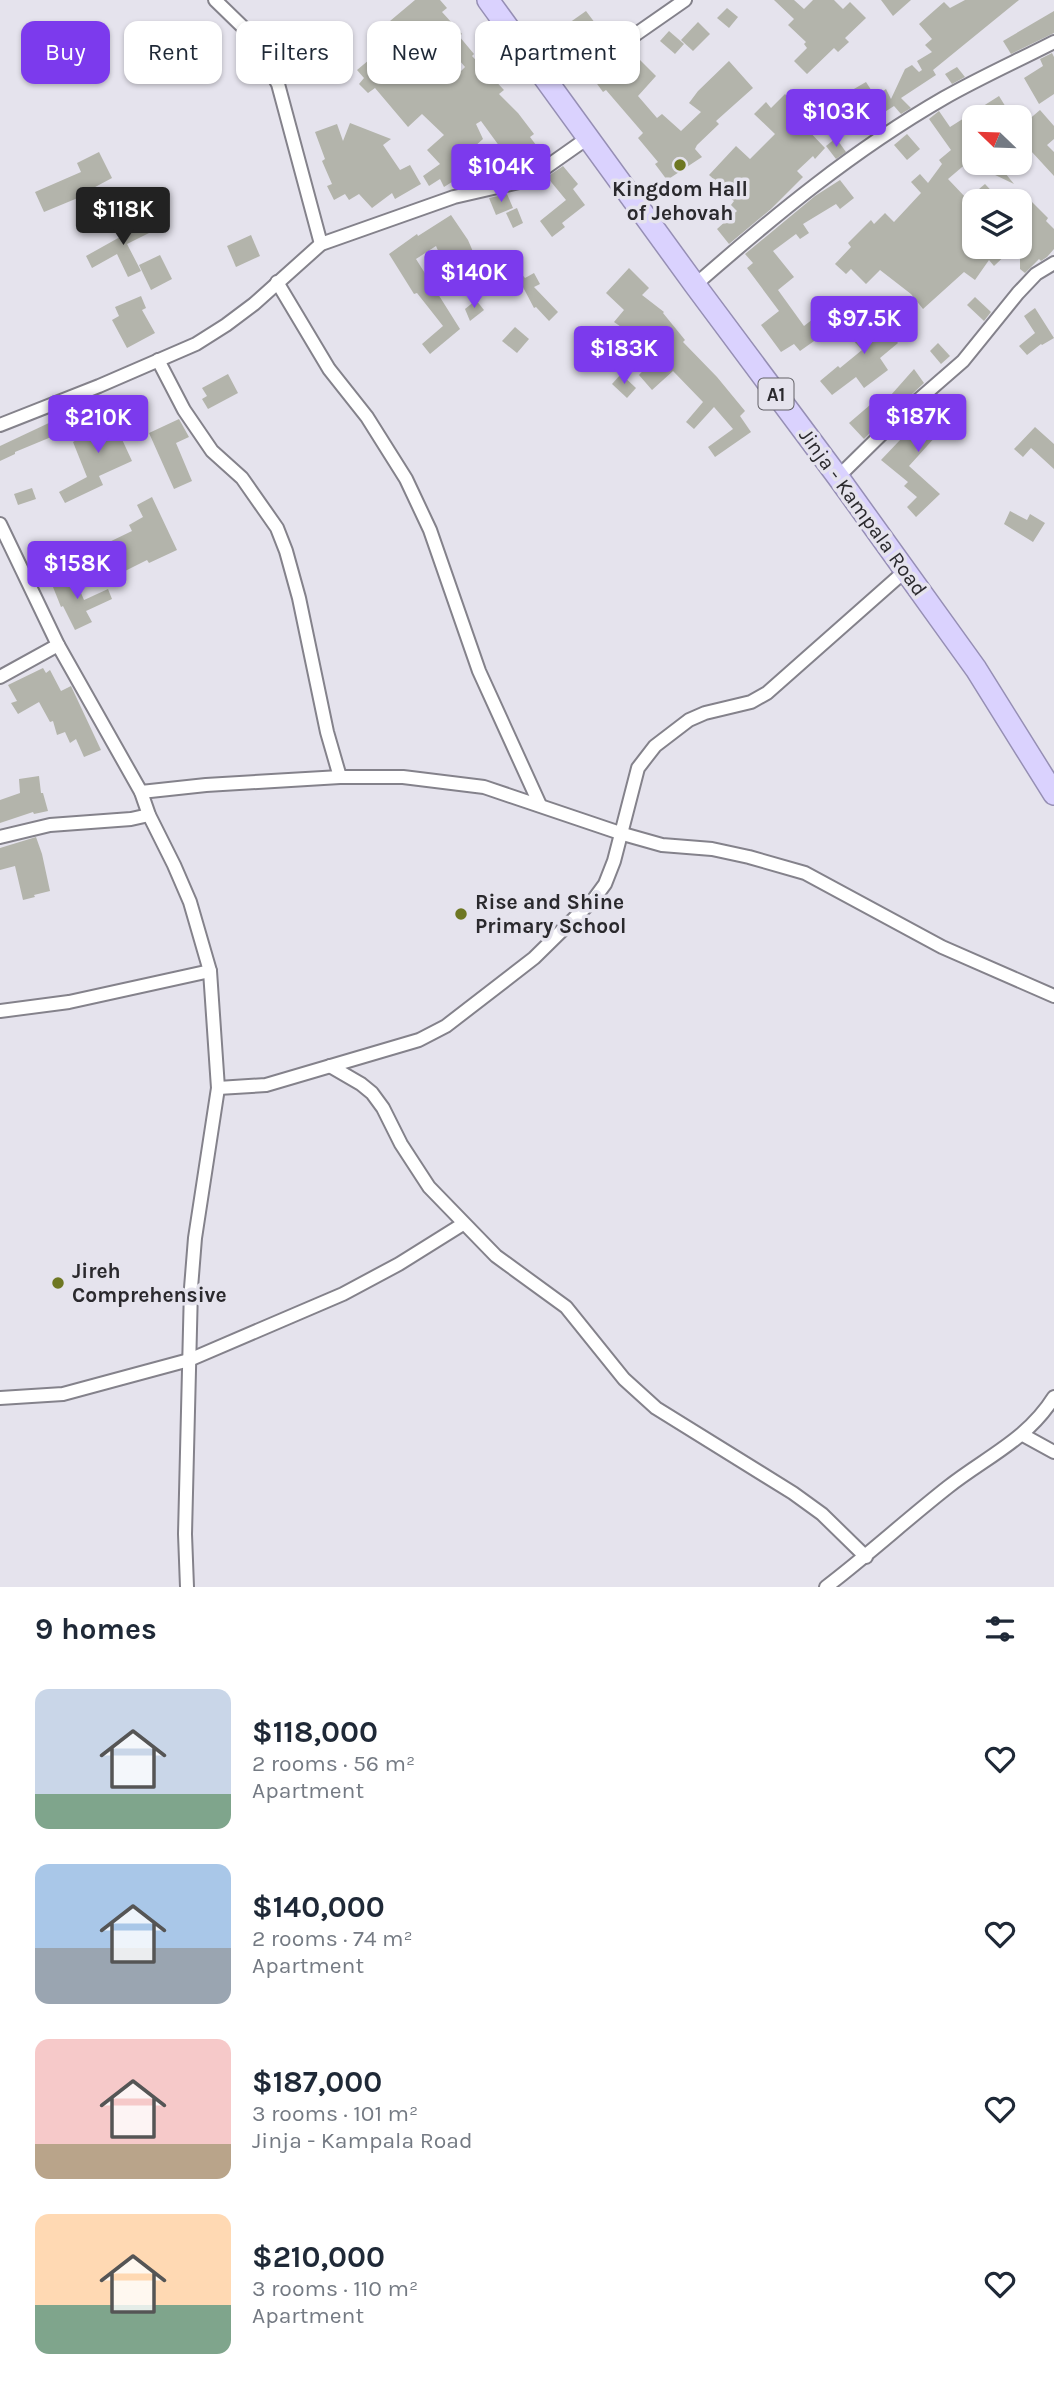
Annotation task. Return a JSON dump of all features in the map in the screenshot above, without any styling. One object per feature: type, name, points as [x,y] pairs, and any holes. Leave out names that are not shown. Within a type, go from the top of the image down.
[{"type":"highway","name":"Jinja - Kampala Road","points":[[488,0],[503,21]]},
{"type":"highway","name":"Jinja - Kampala Road","points":[[549,84],[976,669],[1054,794]]},
{"type":"street","points":[[215,0],[248,32],[278,84],[321,244]]},
{"type":"street","points":[[640,31],[685,0]]},
{"type":"street","points":[[695,285],[825,176],[944,98],[1054,42]]},
{"type":"street","points":[[0,425],[196,344],[254,304],[321,244],[454,197],[528,180],[589,137]]},
{"type":"street","points":[[838,477],[901,415],[963,361],[1018,293],[1036,274],[1054,262]]},
{"type":"street","points":[[277,282],[329,369],[367,417],[406,479],[430,530],[479,671],[540,805]]},
{"type":"street","points":[[158,360],[184,410],[212,451],[242,478],[277,528],[299,598],[327,732],[340,777]]},
{"type":"street","points":[[0,524],[58,645],[141,792],[190,902],[210,971],[218,1088],[195,1238],[185,1534],[187,1587]]},
{"type":"street","points":[[218,1088],[266,1085],[419,1040],[446,1026],[534,958],[579,915],[605,884],[623,834],[638,768],[655,746],[689,720],[705,713],[751,702],[767,693],[905,571]]},
{"type":"street","points":[[0,677],[58,645]]},
{"type":"street","points":[[141,792],[340,777],[403,777],[484,787],[662,845],[712,849],[805,873],[942,947],[1054,996]]},
{"type":"street","points":[[0,837],[50,825],[131,819],[149,815]]},
{"type":"street","points":[[0,1011],[69,1002],[210,971]]},
{"type":"street","points":[[330,1066],[362,1084],[372,1093],[429,1187],[496,1256],[566,1307],[624,1379],[656,1408],[822,1514],[866,1557]]},
{"type":"street","points":[[0,1398],[63,1394],[189,1360],[343,1294],[399,1264],[463,1224]]},
{"type":"street","points":[[826,1587],[866,1557],[948,1487],[1023,1435],[1034,1425],[1054,1397]]},
{"type":"street","points":[[1023,1435],[1054,1452]]},
{"type":"building","points":[[415,0],[440,0],[447,8],[442,12],[450,21],[390,21]]},
{"type":"building","points":[[774,0],[794,0],[804,9],[813,0],[834,0],[843,9],[850,2],[866,18],[845,38],[849,42],[838,52],[834,48],[807,74],[794,61],[807,48],[804,44],[806,42],[788,25],[794,19]]},
{"type":"building","points":[[881,0],[911,0],[893,16]]},
{"type":"building","points":[[965,0],[1019,0],[933,70],[936,75],[901,98],[911,108],[901,114],[894,106],[866,124],[847,93],[866,82],[875,96],[886,89],[891,99],[905,69],[912,65],[919,72],[922,70],[917,61],[932,52],[925,45],[932,39],[919,24],[944,2],[950,8]]},
{"type":"building","points":[[727,8],[738,17],[729,28],[717,18]]},
{"type":"building","points":[[586,11],[594,21],[572,21]]},
{"type":"building","points":[[1054,11],[1054,33],[1011,54],[1003,41]]},
{"type":"building","points":[[698,22],[710,34],[693,51],[681,40]]},
{"type":"building","points":[[669,31],[684,44],[675,54],[660,41]]},
{"type":"building","points":[[461,38],[474,54],[475,84],[498,84],[504,90],[499,94],[534,134],[530,137],[545,157],[519,173],[481,121],[476,124],[483,139],[457,162],[467,178],[454,186],[452,182],[444,187],[440,179],[429,186],[423,176],[440,164],[427,150],[444,135],[422,114],[408,127],[375,88],[368,93],[359,84],[364,78],[357,70],[367,62],[367,84],[461,84],[461,71],[465,67],[461,62]]},
{"type":"building","points":[[1052,53],[1054,94],[1039,104],[1024,78],[1043,66],[1040,59]]},
{"type":"building","points":[[640,60],[656,76],[638,96],[657,118],[662,114],[681,131],[701,112],[689,103],[729,61],[753,88],[716,121],[719,124],[697,145],[695,149],[702,157],[667,180],[655,164],[658,162],[638,138],[643,133],[606,90],[603,92],[597,84],[640,84]]},
{"type":"building","points":[[957,67],[965,77],[952,84],[945,74]]},
{"type":"building","points":[[785,94],[804,112],[809,107],[817,115],[805,127],[825,148],[815,159],[813,156],[797,171],[803,177],[771,209],[729,244],[717,229],[737,211],[731,205],[734,201],[724,193],[726,190],[709,175],[736,146],[750,159],[775,134],[754,114],[766,102],[771,108]]},
{"type":"building","points":[[999,96],[1005,105],[985,105]]},
{"type":"building","points":[[1040,110],[1054,126],[1054,139],[1047,145],[1054,152],[1054,176],[1032,152],[1032,117]]},
{"type":"building","points":[[939,111],[950,127],[962,119],[962,167],[948,179],[962,194],[962,259],[1001,259],[994,266],[989,260],[975,280],[964,272],[923,309],[911,294],[880,270],[866,284],[851,269],[846,274],[835,264],[851,247],[848,243],[871,220],[874,224],[885,213],[894,222],[921,193],[911,182],[920,174],[928,183],[942,164],[939,160],[951,150],[929,119]]},
{"type":"building","points":[[350,123],[391,139],[383,145],[400,170],[410,165],[421,184],[395,199],[392,193],[372,208],[359,194],[349,200],[345,194],[334,200],[327,186],[332,184],[322,161],[325,159],[315,132],[337,124],[343,141]]},
{"type":"building","points":[[907,134],[920,149],[907,160],[894,145]]},
{"type":"building","points":[[836,138],[846,152],[836,159],[826,146]]},
{"type":"building","points":[[99,152],[112,178],[84,193],[85,195],[44,212],[35,192],[81,172],[77,163]]},
{"type":"building","points":[[563,166],[578,184],[573,189],[585,205],[562,223],[565,227],[552,237],[540,221],[566,200],[547,177]]},
{"type":"building","points":[[995,175],[1007,175],[1014,184]]},
{"type":"building","points":[[840,180],[854,198],[840,209],[836,204],[803,224],[809,233],[800,239],[796,234],[773,251],[794,277],[778,290],[804,326],[813,319],[824,334],[800,351],[794,344],[781,352],[761,325],[779,311],[747,268],[753,263],[745,254],[815,196]]},
{"type":"building","points":[[507,194],[513,208],[496,215],[489,198]]},
{"type":"building","points":[[1032,202],[1048,218],[1046,221],[1054,229],[1054,249],[1025,273],[1020,269],[1020,259],[1032,259]]},
{"type":"building","points":[[517,208],[523,223],[513,228],[506,213]]},
{"type":"building","points":[[451,215],[474,254],[444,264],[436,246],[416,259],[460,329],[430,354],[422,344],[443,326],[417,293],[414,294],[389,254]]},
{"type":"building","points":[[146,217],[153,231],[127,244],[141,271],[128,277],[117,254],[92,268],[86,256],[120,237],[117,232]]},
{"type":"building","points":[[251,235],[260,256],[236,267],[227,246]]},
{"type":"building","points":[[160,255],[172,279],[151,290],[139,265]]},
{"type":"building","points":[[516,268],[525,278],[534,273],[540,284],[534,287],[558,312],[549,321],[534,308],[514,270]]},
{"type":"building","points":[[629,268],[649,288],[642,295],[664,312],[685,340],[683,342],[745,411],[740,416],[751,432],[715,457],[708,447],[733,429],[714,407],[694,429],[686,422],[703,402],[673,371],[652,390],[639,375],[650,363],[624,329],[614,322],[624,310],[606,293]]},
{"type":"building","points":[[141,296],[146,308],[142,310],[155,333],[127,348],[112,320],[119,316],[115,307]]},
{"type":"building","points":[[975,297],[991,312],[984,321],[967,305]]},
{"type":"building","points":[[476,300],[484,310],[470,321],[465,309]]},
{"type":"building","points":[[1035,308],[1054,338],[1027,355],[1019,346],[1035,333],[1024,316]]},
{"type":"building","points":[[874,311],[887,324],[885,327],[898,343],[880,358],[888,370],[864,388],[856,377],[832,395],[820,381],[862,350],[849,336]]},
{"type":"building","points":[[515,327],[529,339],[517,353],[502,341]]},
{"type":"building","points":[[938,343],[950,356],[941,364],[930,351]]},
{"type":"building","points":[[914,369],[924,383],[885,419],[880,415],[895,399],[891,395]]},
{"type":"building","points":[[228,374],[238,393],[208,409],[202,399],[207,396],[202,388]]},
{"type":"building","points":[[621,374],[636,388],[627,398],[612,384]]},
{"type":"building","points":[[939,399],[955,415],[909,466],[940,494],[916,517],[907,507],[917,497],[904,486],[908,482],[881,460]]},
{"type":"building","points":[[870,405],[883,420],[864,439],[849,423]]},
{"type":"building","points":[[108,409],[132,461],[99,476],[103,485],[65,503],[59,492],[87,477],[73,442],[92,431],[87,418]]},
{"type":"building","points":[[179,419],[189,437],[176,443],[192,481],[174,489],[149,433]]},
{"type":"building","points":[[51,422],[56,435],[0,461],[0,446]]},
{"type":"building","points":[[1035,427],[1054,444],[1054,469],[1031,448],[1023,457],[1014,449]]},
{"type":"building","points":[[32,488],[36,499],[18,505],[14,494]]},
{"type":"building","points":[[152,497],[177,550],[123,572],[120,563],[113,567],[103,545],[132,531],[129,525],[143,517],[137,505]]},
{"type":"building","points":[[1010,511],[1027,520],[1030,514],[1045,523],[1033,542],[1004,524]]},
{"type":"building","points":[[73,574],[84,600],[108,589],[112,599],[86,611],[92,622],[75,630],[63,606],[61,607],[51,582]]},
{"type":"building","points":[[43,668],[46,673],[50,670],[61,691],[71,686],[101,750],[84,757],[76,739],[70,743],[65,732],[57,735],[53,721],[50,722],[39,702],[18,714],[11,703],[17,701],[8,685]]},
{"type":"building","points":[[39,776],[41,793],[48,811],[33,812],[0,823],[0,800],[20,793],[19,779]]},
{"type":"building","points":[[36,837],[50,891],[23,900],[15,866],[0,870],[0,848]]},
{"type":"place","name":"Kingdom Hall of Jehovah","points":[[680,165]]},
{"type":"place","name":"Rise and Shine Primary School","points":[[461,914]]},
{"type":"place","name":"Jireh Comprehensive","points":[[58,1283]]}]
